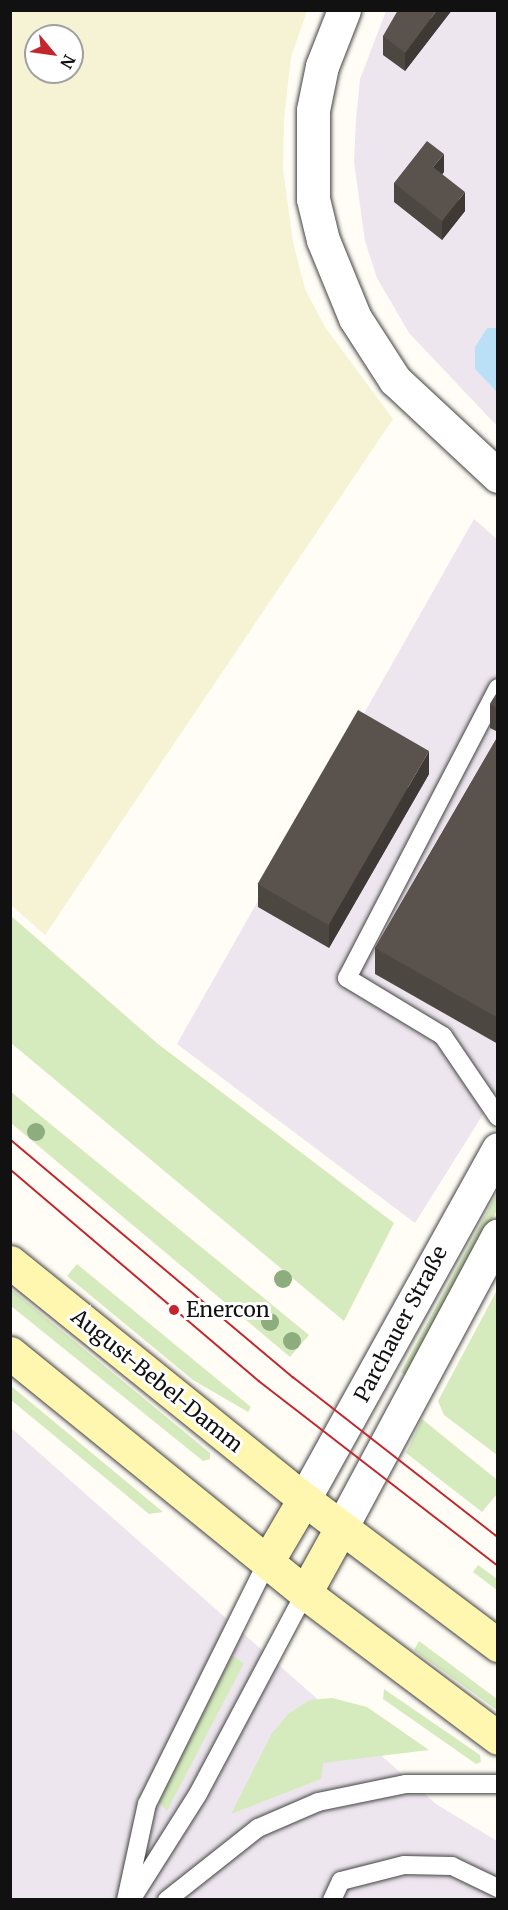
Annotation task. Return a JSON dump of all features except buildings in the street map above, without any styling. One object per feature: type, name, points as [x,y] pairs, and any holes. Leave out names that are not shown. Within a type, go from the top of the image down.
[{"type":"main road","name":"August-Bebel-Damm","points":[[10,1262],[304,1499],[498,1646]]},
{"type":"main road","points":[[10,1353],[305,1593],[498,1738]]},
{"type":"main road","points":[[267,1562],[304,1499]]},
{"type":"main road","points":[[305,1593],[341,1528]]},
{"type":"street","points":[[344,10],[322,66],[313,110],[313,199],[323,240],[355,318],[395,380],[498,476]]},
{"type":"street","name":"Parchauer Straße","points":[[304,1499],[498,1149]]},
{"type":"street","name":"Parchauer Straße","points":[[341,1528],[498,1235]]},
{"type":"lane","points":[[498,688],[347,978],[443,1036],[498,1117]]},
{"type":"lane","points":[[129,1899],[147,1804],[267,1562]]},
{"type":"lane","points":[[129,1899],[198,1794],[305,1593]]},
{"type":"lane","points":[[167,1899],[258,1828],[318,1802],[406,1784],[498,1784]]},
{"type":"lane","points":[[332,1899],[341,1881],[404,1865],[452,1866],[498,1888]]},
{"type":"shaded area","points":[[11,10],[307,11],[291,57],[284,119],[283,169],[293,242],[305,289],[325,327],[393,419],[45,935],[10,904]]},
{"type":"shaded area","points":[[386,11],[497,11],[497,426],[409,333],[377,278],[365,241],[354,162],[356,119],[360,79]]},
{"type":"shaded area","points":[[474,519],[498,540],[497,1092],[415,1223],[177,1044]]},
{"type":"shaded area","points":[[10,1427],[436,1804],[497,1841],[497,1899],[11,1899]]},
{"type":"green space","points":[[10,915],[158,1044],[394,1223],[344,1321],[11,1043]]},
{"type":"green space","points":[[10,1091],[309,1335],[290,1357],[11,1123]]},
{"type":"green space","points":[[497,1193],[497,1210],[410,1378],[401,1372]]},
{"type":"green space","points":[[77,1264],[251,1407],[248,1412],[193,1380],[67,1276]]},
{"type":"green space","points":[[11,1289],[210,1453],[210,1459],[203,1461],[11,1306]]},
{"type":"green space","points":[[497,1290],[497,1455],[444,1415],[438,1401]]},
{"type":"green space","points":[[10,1386],[163,1512],[149,1514],[11,1400]]},
{"type":"green space","points":[[422,1419],[496,1479],[497,1494],[482,1512],[406,1453]]},
{"type":"green space","points":[[478,1565],[497,1579],[497,1590],[473,1572]]},
{"type":"green space","points":[[419,1641],[497,1699],[497,1710],[414,1650]]},
{"type":"green space","points":[[232,1656],[244,1663],[167,1811],[159,1802]]},
{"type":"green space","points":[[384,1689],[480,1755],[481,1762],[476,1764],[383,1699]]},
{"type":"green space","points":[[332,1698],[367,1707],[429,1750],[323,1763],[321,1779],[231,1814],[272,1733],[289,1713],[310,1700]]},
{"type":"water","points":[[487,328],[497,328],[497,392],[475,369],[475,347]]},
{"type":"tram line","points":[[10,1139],[293,1377],[498,1537]]},
{"type":"tram line","points":[[10,1169],[259,1381],[498,1566]]},
{"type":"place","name":"Enercon","points":[[174,1310]]}]
